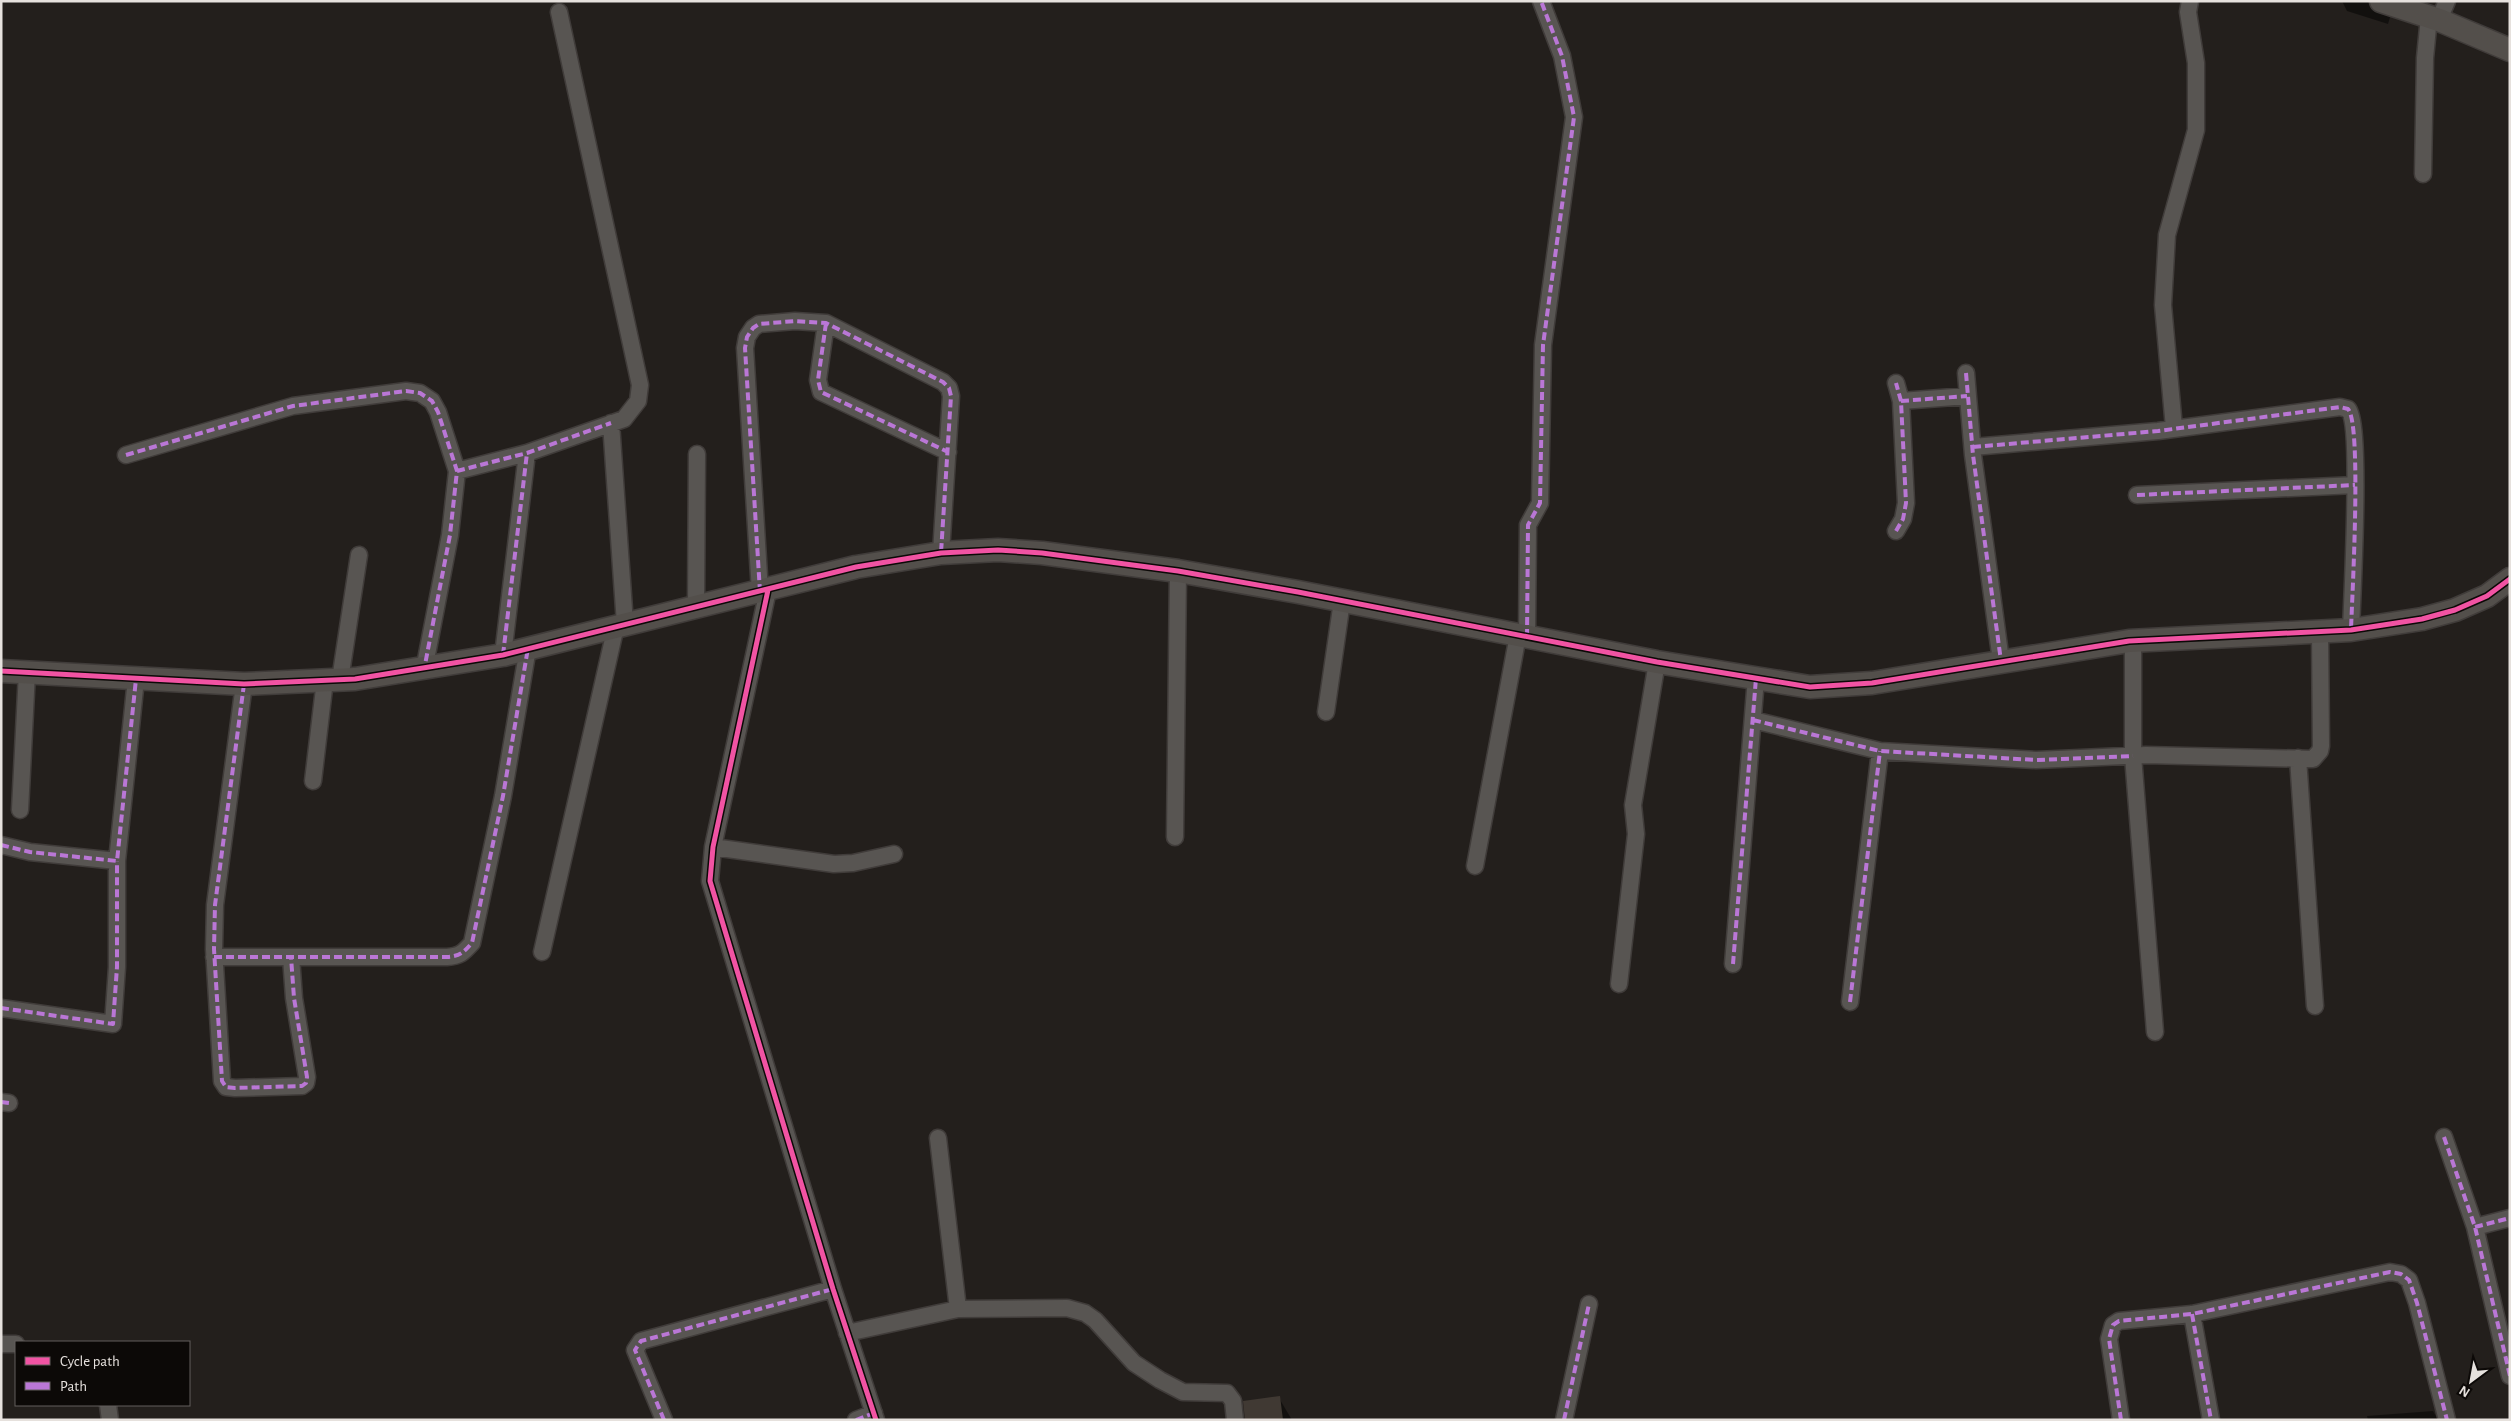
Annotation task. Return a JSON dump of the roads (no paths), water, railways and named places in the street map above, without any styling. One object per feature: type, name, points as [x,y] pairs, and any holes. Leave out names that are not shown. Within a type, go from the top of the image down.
[{"type":"street","points":[[1475,866],[1522,636],[1528,526],[1540,503],[1542,345],[1574,117],[1562,56],[1541,1]]},
{"type":"street","points":[[2174,428],[2163,306],[2168,235],[2196,130],[2196,63],[2188,12],[2190,1]]},
{"type":"street","points":[[2381,1],[2438,12],[2510,50]]},
{"type":"street","points":[[457,471],[527,453],[624,419],[638,401],[640,385],[559,12]]},
{"type":"street","points":[[2423,174],[2425,58],[2438,12]]},
{"type":"street","points":[[856,1420],[875,1416],[833,1289],[710,881],[713,847],[764,591],[746,342],[753,328],[759,324],[795,321],[826,323],[943,382],[949,388],[951,396],[941,553]]},
{"type":"street","points":[[826,323],[818,380],[821,392],[948,452]]},
{"type":"street","points":[[1966,373],[1973,447],[2001,661]]},
{"type":"street","points":[[1896,383],[1901,401],[1906,503],[1904,519],[1896,531]]},
{"type":"street","points":[[126,455],[293,406],[414,391],[432,401],[438,412],[457,471],[450,535],[424,670]]},
{"type":"street","points":[[1901,401],[1967,396]]},
{"type":"street","points":[[1973,447],[2174,428],[2345,408],[2350,411],[2353,420],[2356,485],[2351,630]]},
{"type":"street","points":[[542,952],[621,625],[611,423]]},
{"type":"street","points":[[504,655],[527,453]]},
{"type":"street","points":[[696,607],[697,454]]},
{"type":"street","points":[[2137,495],[2356,485]]},
{"type":"street","points":[[1,671],[244,684],[332,680],[424,670],[504,655],[856,567],[941,553],[998,550],[1020,551],[1178,571],[1657,662],[1810,687],[1839,686],[2133,641],[2351,630],[2422,619],[2455,610],[2487,596],[2510,579]]},
{"type":"street","points":[[313,781],[332,680],[359,555]]},
{"type":"street","points":[[1175,837],[1178,571]]},
{"type":"street","points":[[1326,712],[1342,601]]},
{"type":"street","points":[[1753,720],[1880,751],[2036,760],[2133,756],[2313,759],[2320,751],[2321,746],[2320,632]]},
{"type":"street","points":[[2133,641],[2133,756],[2155,1032]]},
{"type":"street","points":[[214,957],[460,956],[472,943],[503,796],[528,648]]},
{"type":"street","points":[[1619,984],[1636,834],[1633,804],[1657,662]]},
{"type":"street","points":[[20,810],[26,672]]},
{"type":"street","points":[[1733,964],[1756,678]]},
{"type":"street","points":[[1,1008],[112,1024],[117,967],[117,860],[136,679]]},
{"type":"street","points":[[244,684],[215,905],[214,957],[222,1081],[226,1086],[235,1088],[302,1086],[306,1083],[307,1077],[294,998],[291,957]]},
{"type":"street","points":[[1850,1002],[1880,751]]},
{"type":"street","points":[[2298,758],[2315,1006]]},
{"type":"street","points":[[1,845],[30,852],[117,860]]},
{"type":"street","points":[[713,847],[834,864],[853,863],[894,854]]},
{"type":"street","points":[[2444,1137],[2475,1228],[2510,1376]]},
{"type":"street","points":[[938,1138],[958,1309]]},
{"type":"street","points":[[2475,1228],[2510,1218]]},
{"type":"street","points":[[2121,1420],[2110,1338],[2113,1325],[2119,1322],[2192,1314],[2390,1272],[2401,1274],[2409,1280],[2417,1303],[2447,1420]]},
{"type":"street","points":[[664,1420],[635,1350],[641,1341],[833,1289]]},
{"type":"street","points":[[1564,1420],[1589,1304]]},
{"type":"street","points":[[847,1333],[958,1309],[1067,1308],[1085,1313],[1096,1320],[1134,1364],[1160,1380],[1183,1392],[1228,1393],[1233,1401],[1235,1420]]},
{"type":"street","points":[[2192,1314],[2211,1420]]},
{"type":"street","points":[[1,1344],[15,1344]]},
{"type":"street","points":[[108,1406],[110,1420]]}]
